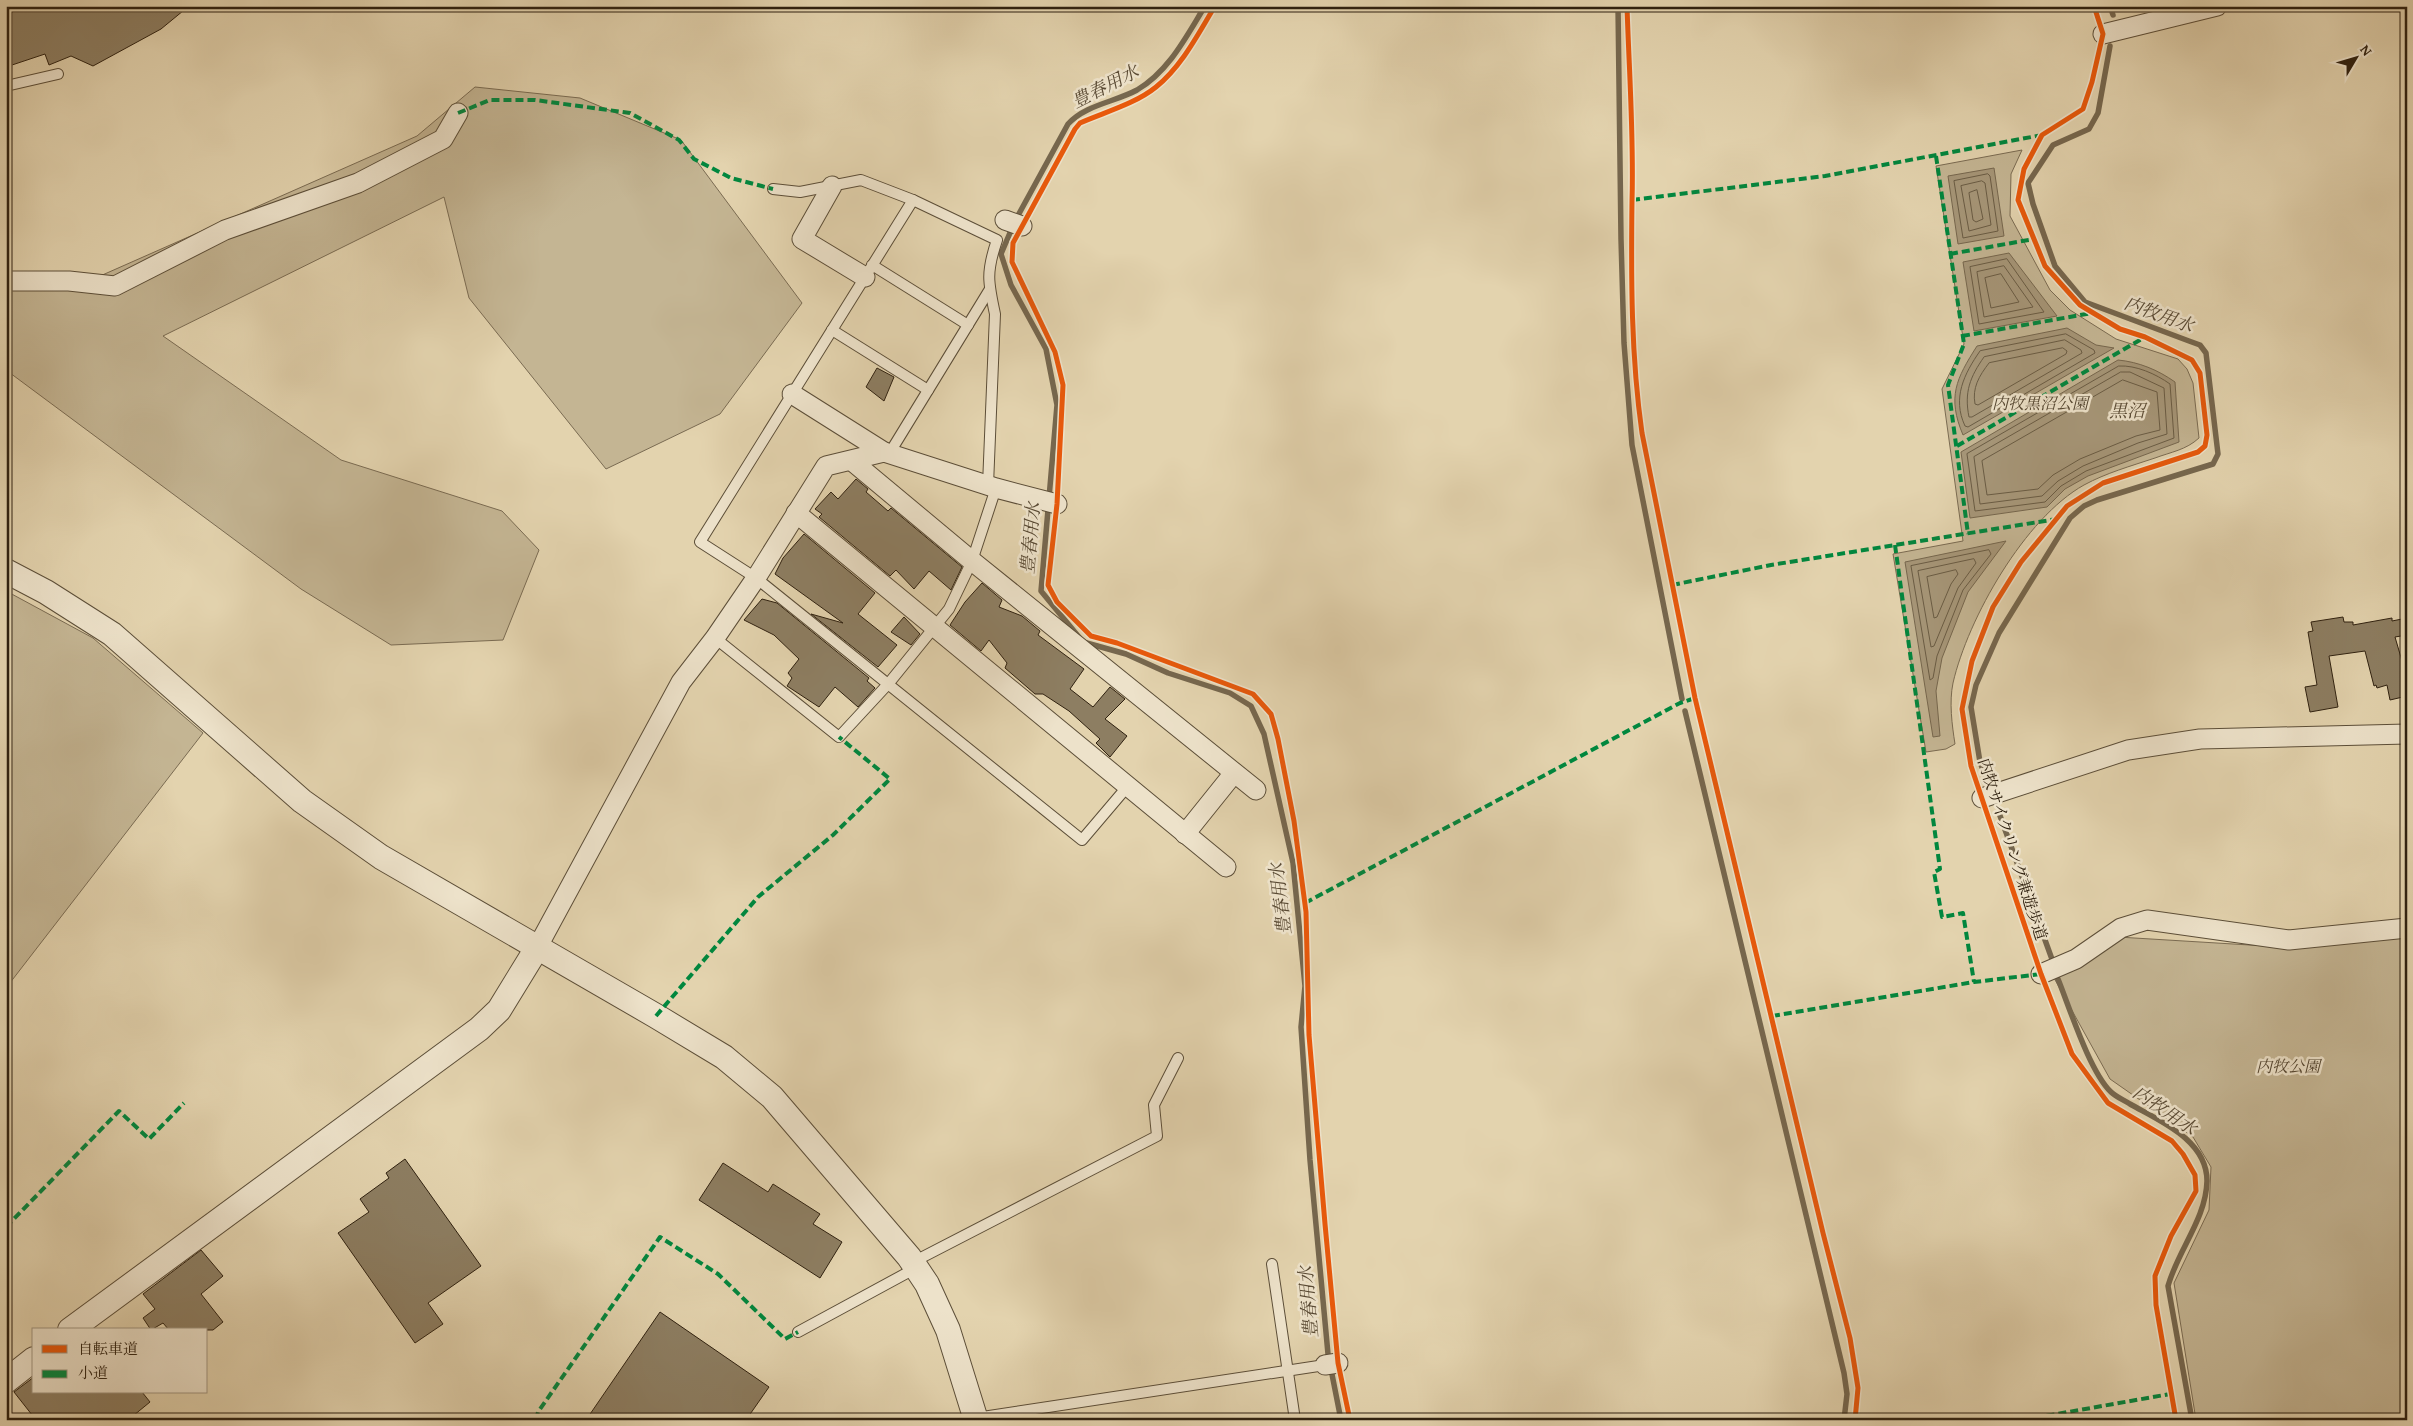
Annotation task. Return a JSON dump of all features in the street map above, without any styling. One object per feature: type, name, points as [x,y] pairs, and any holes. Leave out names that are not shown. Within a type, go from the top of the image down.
[{"type":"street","points":[[2103,34],[2217,6]]},
{"type":"street","points":[[6,281],[69,281],[115,286],[225,230],[358,183],[443,139],[458,113]]},
{"type":"street","points":[[832,186],[802,239],[869,271]]},
{"type":"street","points":[[792,394],[886,453],[1036,500],[1057,504]]},
{"type":"street","points":[[73,1328],[479,1029],[498,1010],[537,948],[681,682],[715,638],[756,578],[826,466],[886,453]]},
{"type":"street","points":[[852,461],[972,561],[1256,790]]},
{"type":"street","points":[[796,513],[935,626],[1127,787],[1226,866]]},
{"type":"street","points":[[6,571],[46,592],[112,634],[302,801],[340,830],[381,857],[656,1016],[724,1057],[748,1075],[797,1124],[914,1265],[927,1284],[948,1330],[976,1419]]},
{"type":"street","points":[[1982,798],[2128,750],[2200,739],[2407,734]]},
{"type":"street","points":[[1185,834],[1234,773]]},
{"type":"street","points":[[2041,974],[2076,959],[2121,928],[2147,920],[2289,940],[2407,928]]},
{"type":"street","points":[[6,1381],[32,1361]]},
{"type":"lane","points":[[6,86],[58,74]]},
{"type":"lane","points":[[715,638],[839,737],[889,683],[950,609],[972,561],[992,486],[995,314],[988,264],[997,240],[913,200],[861,180],[800,192],[773,189]]},
{"type":"lane","points":[[913,200],[700,542],[756,578],[1082,840],[1127,787]]},
{"type":"lane","points":[[869,271],[968,325]]},
{"type":"lane","points":[[886,453],[928,390],[990,289]]},
{"type":"lane","points":[[832,330],[928,390]]},
{"type":"lane","points":[[798,1332],[914,1265],[1157,1136],[1154,1105],[1178,1058]]},
{"type":"lane","points":[[1272,1264],[1295,1420]]},
{"type":"lane","points":[[976,1419],[1331,1364]]},
{"type":"green space","points":[[475,87],[580,98],[681,140],[802,303],[720,414],[606,469],[469,298],[444,197],[163,336],[341,460],[502,511],[539,550],[503,640],[391,645],[301,589],[6,370],[6,290],[82,284],[417,136]]},
{"type":"green space","name":"内牧黒沼公園","points":[[2022,150],[2011,174],[2010,216],[2050,290],[2070,310],[2116,339],[2178,359],[2187,369],[2193,383],[2199,438],[2184,448],[2110,473],[2084,485],[2062,500],[2041,521],[2021,545],[1985,600],[1961,657],[1953,683],[1951,698],[1955,744],[1946,749],[1926,752],[1893,554],[1963,541],[1942,389],[1964,344],[1936,166]]},
{"type":"green space","points":[[8,592],[93,638],[203,733],[6,988],[6,593]]},
{"type":"green space","name":"内牧公園","points":[[2407,934],[2407,1420],[2196,1420],[2174,1283],[2209,1210],[2211,1167],[2193,1137],[2110,1079],[2054,978],[2118,937],[2299,948]]},
{"type":"water","points":[[1994,168],[2004,236],[1958,244],[1948,176]]},
{"type":"water","points":[[2009,253],[2057,316],[1974,331],[1963,262]]},
{"type":"water","name":"黒沼","points":[[2067,328],[2096,345],[2114,348],[1963,435],[1955,410],[1956,389],[1964,368],[1977,346]]},
{"type":"water","name":"黒沼","points":[[2118,360],[2148,367],[2175,382],[2179,442],[2088,476],[2065,489],[2047,507],[1970,518],[1961,452]]},
{"type":"water","points":[[2006,541],[1968,592],[1942,658],[1936,691],[1940,736],[1933,737],[1905,562]]},
{"type":"building","points":[[6,6],[189,6],[161,29],[93,66],[71,56],[49,65],[45,54],[6,67]]},
{"type":"building","points":[[877,368],[894,377],[884,401],[866,387]]},
{"type":"building","points":[[856,479],[868,489],[866,492],[888,511],[891,508],[962,567],[951,590],[929,571],[914,589],[896,570],[890,576],[819,517],[822,514],[815,509],[831,492],[838,499]]},
{"type":"building","points":[[804,534],[875,593],[858,614],[897,645],[878,667],[811,614],[843,623],[775,574],[783,558]]},
{"type":"building","points":[[982,583],[1002,600],[999,607],[1022,616],[1040,631],[1038,635],[1084,669],[1070,689],[1093,707],[1110,687],[1125,699],[1105,719],[1127,736],[1110,757],[1096,743],[1100,739],[1069,711],[1043,694],[1035,694],[1005,668],[1007,663],[989,640],[981,651],[950,625],[965,602]]},
{"type":"building","points":[[762,599],[777,603],[869,678],[867,681],[875,688],[858,707],[835,687],[819,707],[787,686],[792,678],[788,673],[799,659],[774,635],[744,620]]},
{"type":"building","points":[[904,617],[920,634],[911,645],[891,632]]},
{"type":"building","points":[[2343,617],[2344,622],[2353,622],[2353,625],[2392,618],[2392,621],[2407,618],[2407,635],[2395,637],[2407,678],[2407,696],[2390,700],[2387,685],[2377,688],[2376,685],[2374,686],[2365,651],[2329,656],[2338,707],[2310,712],[2305,687],[2317,685],[2308,632],[2313,631],[2311,622]]},
{"type":"building","points":[[405,1159],[481,1266],[428,1303],[443,1324],[415,1343],[338,1233],[369,1212],[360,1199],[389,1178],[386,1173]]},
{"type":"building","points":[[723,1163],[768,1192],[773,1184],[820,1214],[813,1224],[842,1242],[820,1278],[699,1200]]},
{"type":"building","points":[[201,1250],[223,1276],[201,1294],[223,1322],[213,1330],[208,1330],[208,1328],[167,1328],[163,1323],[154,1328],[150,1328],[143,1318],[155,1309],[143,1294]]},
{"type":"building","points":[[660,1312],[769,1387],[746,1420],[586,1420]]},
{"type":"building","points":[[32,1378],[32,1394],[144,1394],[150,1402],[128,1420],[36,1420],[14,1392]]},
{"type":"waterway","name":"豊春用水","points":[[1205,6],[1168,63],[1148,82],[1137,90],[1083,112],[1068,124],[1015,221],[1001,254],[1011,285],[1046,349],[1057,405],[1041,591],[1083,642],[1126,654],[1168,673],[1230,693],[1251,706],[1264,734],[1293,863],[1305,986],[1301,1027],[1310,1160],[1328,1354],[1341,1420]]},
{"type":"waterway","points":[[1618,6],[1624,343],[1632,445],[1682,699]]},
{"type":"waterway","name":"内牧用水","points":[[2110,6],[2113,15]]},
{"type":"waterway","name":"内牧用水","points":[[1988,783],[1980,762],[1971,707],[1976,685],[1999,633],[2070,518],[2084,506],[2097,500],[2213,464],[2218,454],[2206,353],[2200,345],[2085,302],[2055,266],[2033,204],[2028,183],[2053,145],[2089,129],[2098,113],[2110,46]]},
{"type":"waterway","points":[[1685,711],[1844,1373],[1847,1394],[1844,1420]]},
{"type":"waterway","name":"内牧用水","points":[[1999,813],[2053,962]]},
{"type":"waterway","name":"内牧用水","points":[[2058,979],[2081,1039],[2103,1083],[2115,1095],[2168,1125],[2191,1143],[2205,1167],[2207,1181],[2202,1208],[2168,1286],[2192,1420]]},
{"type":"marked path","points":[[458,113],[490,100],[535,100],[630,113],[679,140],[694,159],[731,178],[773,189]]},
{"type":"marked path","points":[[1632,200],[1825,176],[2042,135]]},
{"type":"marked path","points":[[1936,156],[1964,344],[1948,385],[1968,534]]},
{"type":"marked path","points":[[1950,254],[2034,239]]},
{"type":"marked path","points":[[1962,336],[2092,313]]},
{"type":"marked path","points":[[1957,446],[2145,337]]},
{"type":"marked path","points":[[1672,585],[1771,565],[2057,519]]},
{"type":"marked path","points":[[1895,545],[1940,869],[1934,872],[1942,917],[1963,913],[1974,982]]},
{"type":"marked path","points":[[1305,903],[1680,703],[1695,698]]},
{"type":"marked path","points":[[656,1016],[758,897],[833,835],[890,779],[839,737]]},
{"type":"marked path","points":[[1772,1016],[1974,982],[2041,974]]},
{"type":"marked path","points":[[6,1227],[119,1111],[149,1139],[184,1103]]},
{"type":"marked path","points":[[536,1420],[538,1412],[660,1237],[718,1274],[785,1339],[798,1332]]},
{"type":"marked path","points":[[2023,1420],[2170,1394]]},
{"type":"cycle path","points":[[1215,6],[1182,60],[1156,87],[1129,103],[1080,123],[1075,129],[1013,243],[1012,262],[1055,352],[1063,385],[1057,504],[1048,585],[1057,602],[1091,636],[1117,643],[1253,694],[1271,714],[1278,739],[1294,821],[1306,912],[1309,1035],[1325,1224],[1338,1363],[1350,1420]]},
{"type":"cycle path","points":[[1627,6],[1632,152],[1632,317],[1642,433],[1695,698],[1823,1233],[1850,1338],[1858,1388],[1855,1420]]},
{"type":"cycle path","name":"内牧サイクリング兼遊歩道","points":[[2094,6],[2103,34],[2092,82],[2083,109],[2042,135],[2024,169],[2018,200],[2045,266],[2080,305],[2120,329],[2145,337],[2192,360],[2200,373],[2207,435],[2205,446],[2198,452],[2103,483],[2067,506],[2021,562],[1993,607],[1972,661],[1962,709],[1971,766],[2041,974],[2072,1054],[2108,1103],[2172,1141],[2183,1154],[2195,1175],[2196,1191],[2171,1236],[2155,1276],[2156,1305],[2176,1420]]}]
